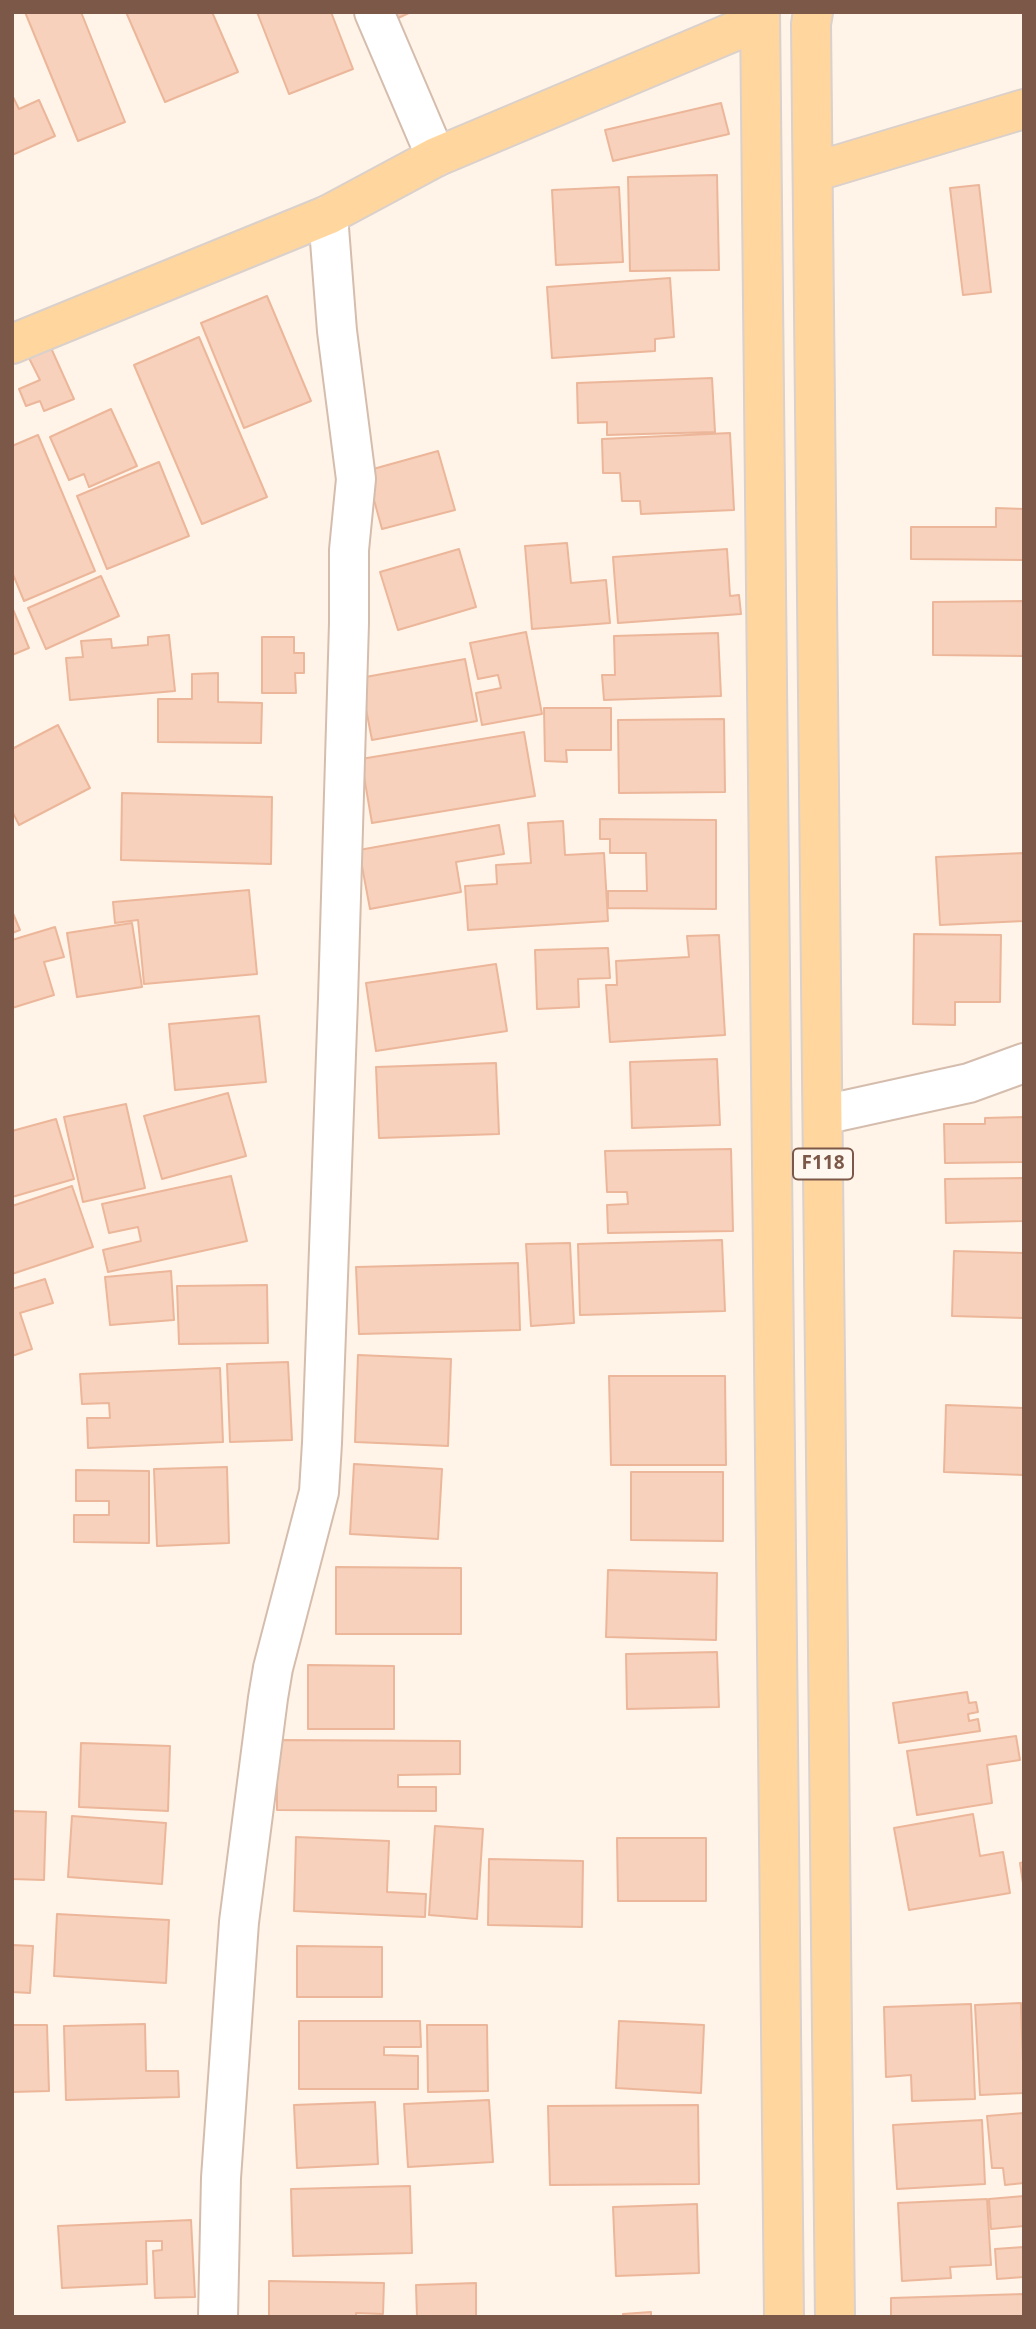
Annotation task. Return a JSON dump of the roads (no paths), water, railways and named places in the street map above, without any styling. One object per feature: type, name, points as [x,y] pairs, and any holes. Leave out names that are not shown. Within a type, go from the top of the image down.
[{"type":"main road","name":"F118","points":[[813,12],[811,24],[835,2317]]},
{"type":"main road","points":[[12,344],[328,215],[436,157],[759,16]]},
{"type":"main road","name":"F118","points":[[759,16],[784,2317]]},
{"type":"main road","points":[[814,172],[1024,109]]},
{"type":"street","points":[[374,12],[436,157]]},
{"type":"street","points":[[218,2317],[221,2178],[241,1909],[273,1668],[318,1493],[322,1443],[338,999],[349,550],[356,479],[337,331],[328,215]]},
{"type":"street","points":[[823,1115],[969,1083],[1024,1063]]}]
